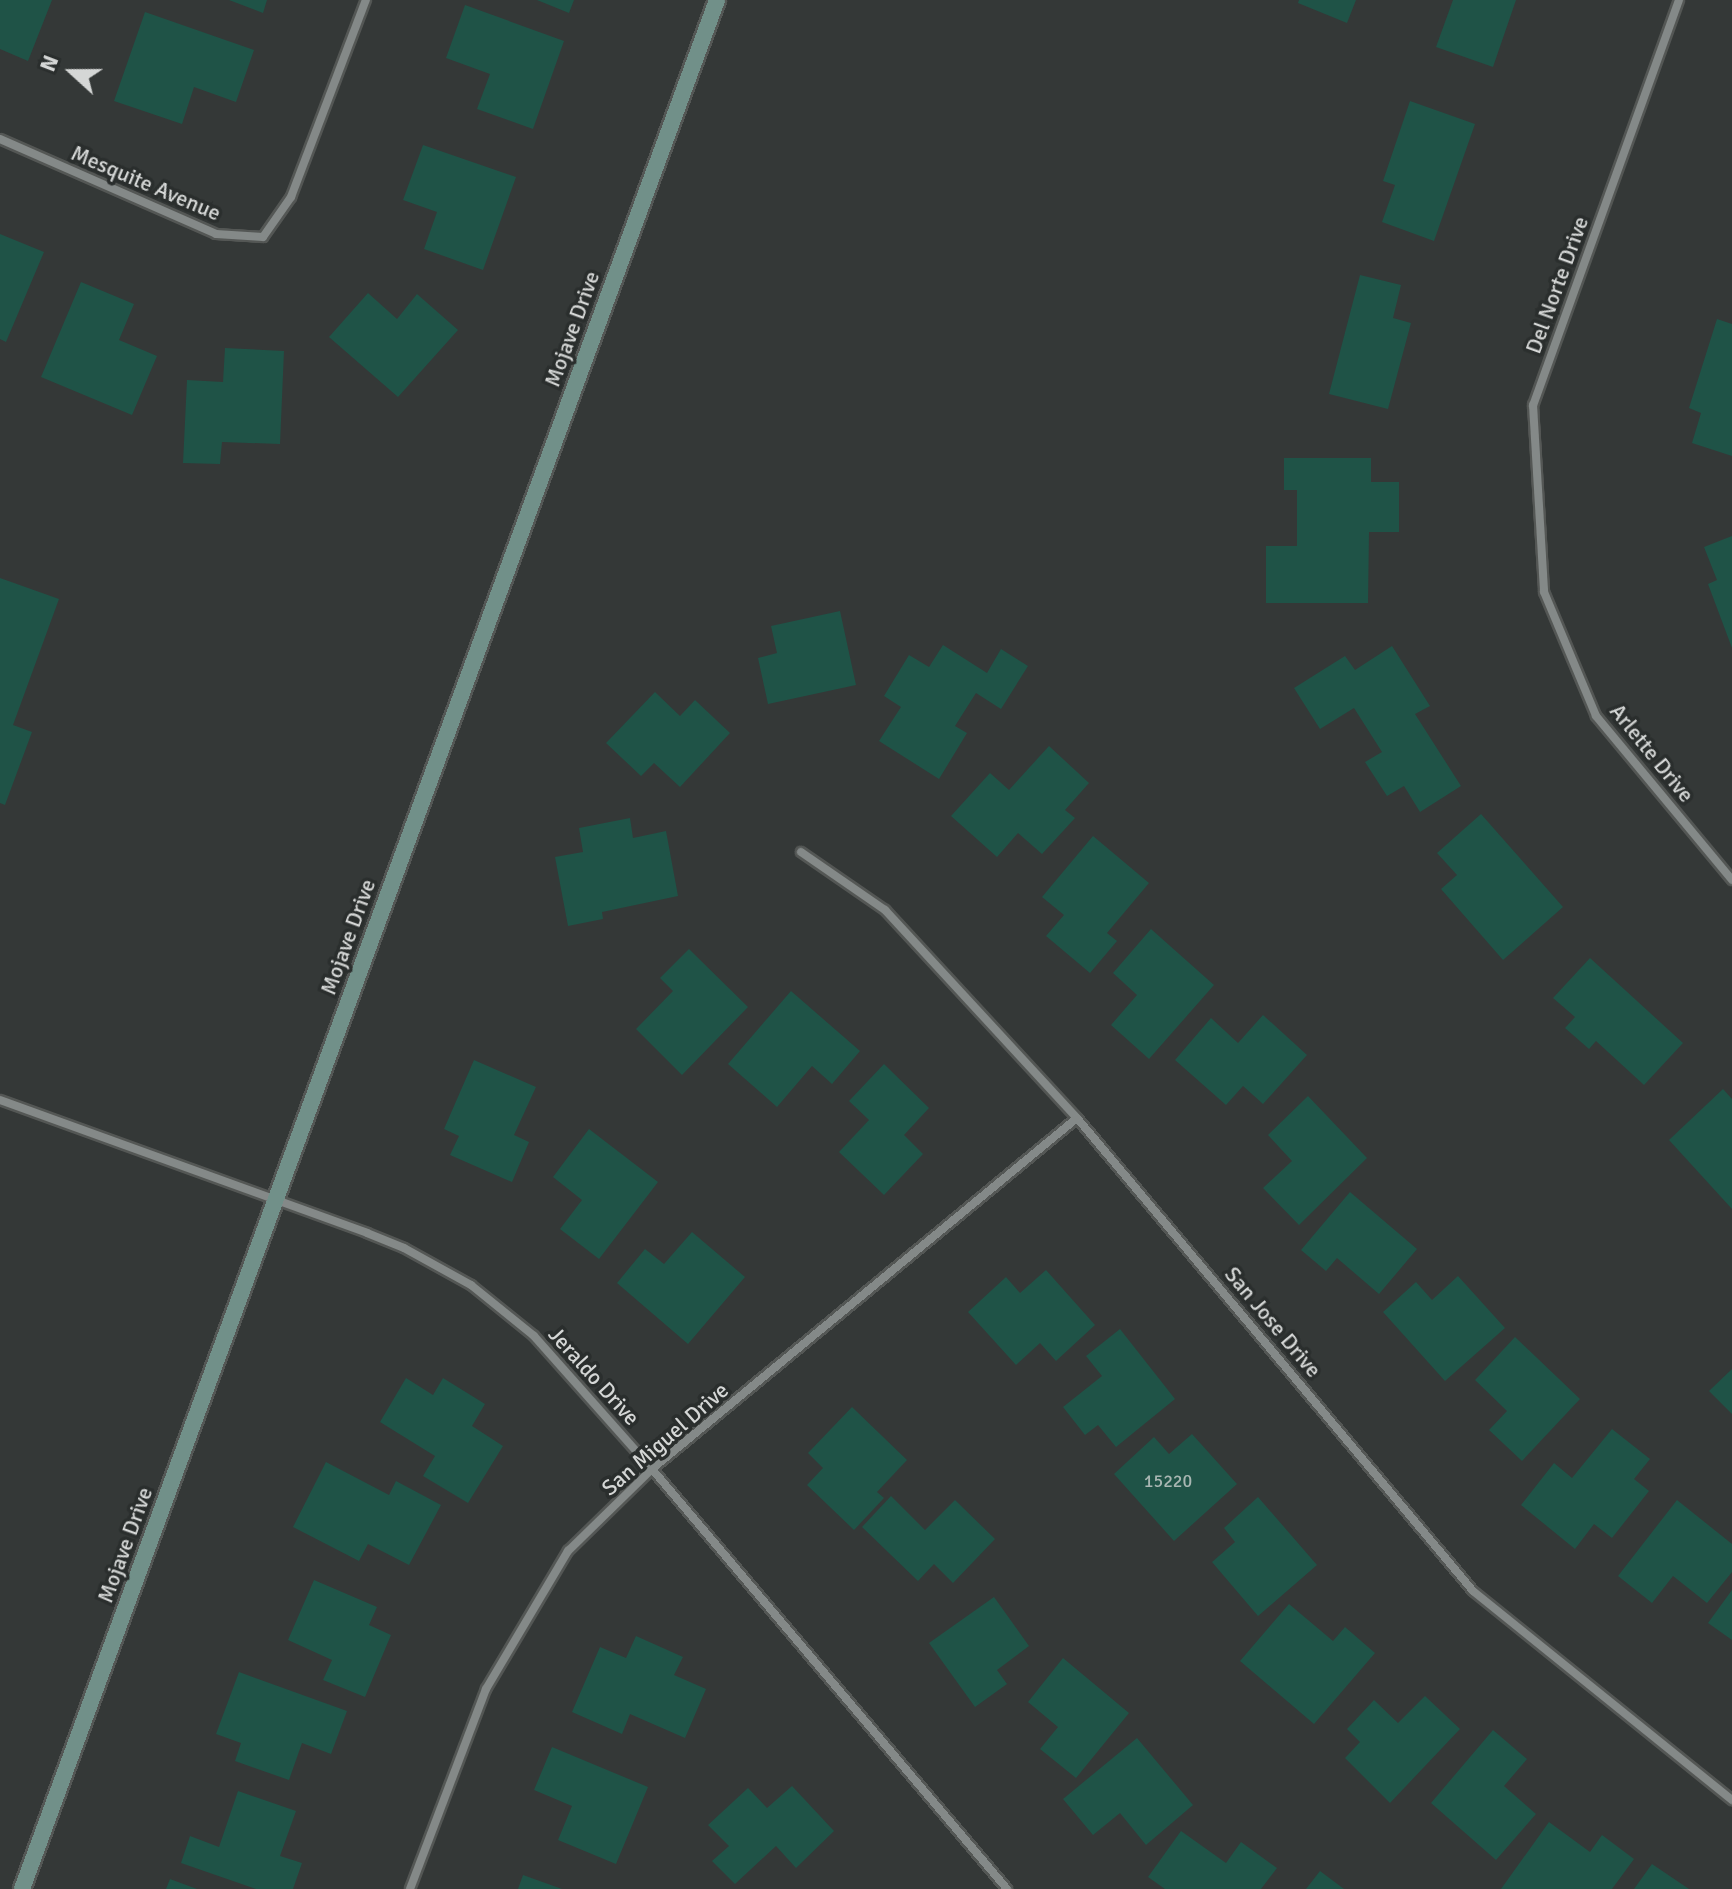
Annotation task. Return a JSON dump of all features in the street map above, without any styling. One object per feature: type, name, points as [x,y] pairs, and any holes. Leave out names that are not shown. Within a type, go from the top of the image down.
[{"type":"main road","name":"Mojave Drive","points":[[22,1889],[717,0]]},
{"type":"street","name":"Mesquite Avenue","points":[[0,139],[156,211],[216,234],[263,237],[291,197],[366,0]]},
{"type":"street","name":"Del Norte Drive","points":[[1544,592],[1533,405],[1679,0]]},
{"type":"street","name":"Arlette Drive","points":[[1544,592],[1596,716],[1732,880]]},
{"type":"street","name":"San Jose Drive","points":[[801,852],[885,910],[1077,1118],[1473,1591],[1732,1800]]},
{"type":"street","name":"Jeraldo Drive","points":[[0,1100],[404,1248],[471,1285],[534,1336],[652,1469],[1007,1889]]},
{"type":"street","name":"San Miguel Drive","points":[[410,1889],[486,1689],[568,1551],[652,1469],[1077,1118]]},
{"type":"building","points":[[0,0],[52,0],[28,61],[0,49]]},
{"type":"building","points":[[229,0],[267,0],[263,13]]},
{"type":"building","points":[[537,0],[574,0],[569,13]]},
{"type":"building","points":[[1299,0],[1356,0],[1347,23],[1298,3]]},
{"type":"building","points":[[1453,0],[1516,0],[1493,67],[1436,47]]},
{"type":"building","points":[[465,5],[564,41],[533,129],[477,109],[490,74],[446,58]]},
{"type":"building","points":[[145,12],[254,50],[236,102],[194,87],[182,124],[114,101]]},
{"type":"building","points":[[1410,101],[1475,124],[1434,241],[1382,222],[1395,185],[1383,181]]},
{"type":"building","points":[[423,145],[516,177],[483,270],[424,249],[437,212],[403,200]]},
{"type":"building","points":[[0,234],[44,252],[6,342],[0,339]]},
{"type":"building","points":[[1360,275],[1401,285],[1393,318],[1411,323],[1388,409],[1329,394]]},
{"type":"building","points":[[81,282],[134,304],[119,340],[157,356],[132,415],[41,377]]},
{"type":"building","points":[[368,293],[397,319],[417,294],[458,330],[398,397],[329,337]]},
{"type":"building","points":[[1717,319],[1732,324],[1732,456],[1692,443],[1701,413],[1689,408]]},
{"type":"building","points":[[225,348],[284,351],[280,444],[222,442],[220,464],[183,463],[187,380],[223,382]]},
{"type":"building","points":[[1284,458],[1371,458],[1371,482],[1399,482],[1399,532],[1369,532],[1368,603],[1266,603],[1266,546],[1297,546],[1297,490],[1284,490]]},
{"type":"building","points":[[1732,536],[1732,648],[1708,584],[1717,580],[1704,547]]},
{"type":"building","points":[[0,578],[59,599],[13,725],[32,732],[5,805],[0,803]]},
{"type":"building","points":[[840,611],[856,685],[768,704],[758,658],[777,653],[771,626]]},
{"type":"building","points":[[943,645],[987,673],[1001,649],[1028,666],[1001,709],[976,693],[955,726],[967,733],[939,779],[879,741],[901,707],[884,696],[909,655],[929,667]]},
{"type":"building","points":[[1392,646],[1430,706],[1415,714],[1461,786],[1420,812],[1404,786],[1387,796],[1365,762],[1382,752],[1354,708],[1320,729],[1294,688],[1345,656],[1355,670]]},
{"type":"building","points":[[655,692],[680,716],[695,700],[730,733],[680,787],[654,763],[641,776],[606,743]]},
{"type":"building","points":[[1049,746],[1089,783],[1065,810],[1075,818],[1042,854],[1018,833],[997,857],[951,816],[990,773],[1009,790]]},
{"type":"building","points":[[1481,814],[1563,907],[1503,960],[1441,889],[1457,875],[1437,853]]},
{"type":"building","points":[[630,818],[633,838],[666,831],[678,896],[602,912],[603,919],[568,926],[555,857],[583,852],[579,828]]},
{"type":"building","points":[[1093,836],[1149,883],[1107,933],[1117,941],[1090,973],[1046,936],[1064,915],[1042,897]]},
{"type":"building","points":[[1151,929],[1214,985],[1149,1059],[1111,1025],[1137,995],[1113,973]]},
{"type":"building","points":[[689,949],[748,1007],[682,1075],[636,1029],[673,991],[660,978]]},
{"type":"building","points":[[1590,958],[1683,1043],[1644,1085],[1596,1041],[1589,1049],[1565,1028],[1575,1017],[1553,998]]},
{"type":"building","points":[[791,991],[860,1051],[832,1084],[812,1066],[777,1107],[728,1064]]},
{"type":"building","points":[[1263,1015],[1307,1055],[1263,1104],[1243,1086],[1226,1105],[1175,1060],[1211,1018],[1238,1043]]},
{"type":"building","points":[[474,1060],[536,1087],[514,1135],[529,1142],[512,1182],[450,1155],[459,1136],[444,1129]]},
{"type":"building","points":[[884,1064],[929,1108],[904,1135],[923,1154],[884,1195],[839,1152],[869,1120],[849,1101]]},
{"type":"building","points":[[1723,1089],[1732,1099],[1732,1209],[1669,1140]]},
{"type":"building","points":[[1308,1096],[1367,1158],[1299,1225],[1263,1188],[1292,1161],[1268,1135]]},
{"type":"building","points":[[589,1129],[658,1182],[599,1259],[560,1229],[582,1200],[553,1177]]},
{"type":"building","points":[[1350,1192],[1417,1249],[1379,1294],[1337,1258],[1326,1271],[1301,1250]]},
{"type":"building","points":[[692,1232],[745,1277],[688,1344],[617,1283],[645,1249],[664,1264]]},
{"type":"building","points":[[1046,1270],[1095,1325],[1056,1361],[1040,1343],[1016,1365],[968,1312],[1006,1277],[1020,1293]]},
{"type":"building","points":[[1458,1276],[1505,1328],[1445,1381],[1383,1312],[1416,1282],[1432,1300]]},
{"type":"building","points":[[1120,1329],[1175,1399],[1116,1447],[1098,1425],[1085,1435],[1063,1407],[1102,1376],[1086,1356]]},
{"type":"building","points":[[1515,1337],[1580,1399],[1522,1461],[1489,1430],[1507,1411],[1475,1380]]},
{"type":"building","points":[[1732,1369],[1732,1414],[1709,1391]]},
{"type":"building","points":[[406,1378],[433,1395],[443,1378],[485,1404],[472,1426],[503,1446],[468,1503],[423,1476],[435,1456],[380,1422]]},
{"type":"building","points":[[852,1407],[907,1460],[877,1492],[884,1498],[854,1530],[807,1485],[823,1468],[808,1453]]},
{"type":"building","points":[[1612,1429],[1650,1459],[1634,1479],[1649,1491],[1612,1538],[1594,1524],[1575,1549],[1521,1505],[1554,1463],[1572,1478]]},
{"type":"building","points":[[1192,1434],[1237,1484],[1174,1541],[1114,1474],[1154,1437],[1169,1454]]},
{"type":"building","points":[[326,1462],[389,1495],[396,1481],[441,1505],[409,1565],[368,1544],[359,1561],[293,1527]]},
{"type":"building","points":[[891,1496],[925,1530],[955,1500],[995,1539],[953,1583],[934,1564],[918,1581],[862,1527]]},
{"type":"building","points":[[1258,1497],[1317,1565],[1258,1616],[1212,1562],[1235,1542],[1224,1528]]},
{"type":"building","points":[[1677,1500],[1732,1544],[1732,1572],[1707,1603],[1673,1576],[1652,1603],[1618,1576]]},
{"type":"building","points":[[314,1580],[377,1607],[369,1625],[391,1635],[365,1697],[323,1680],[332,1660],[288,1640]]},
{"type":"building","points":[[1732,1590],[1732,1640],[1708,1623]]},
{"type":"building","points":[[994,1597],[1029,1646],[997,1670],[1007,1684],[975,1707],[929,1643]]},
{"type":"building","points":[[1289,1604],[1333,1641],[1345,1627],[1375,1653],[1314,1724],[1240,1661]]},
{"type":"building","points":[[636,1636],[683,1657],[674,1675],[706,1689],[685,1738],[630,1714],[622,1734],[572,1712],[600,1647],[626,1658]]},
{"type":"building","points":[[1063,1658],[1129,1713],[1076,1778],[1040,1749],[1058,1727],[1028,1702]]},
{"type":"building","points":[[239,1672],[347,1711],[331,1754],[302,1743],[289,1780],[235,1761],[241,1743],[216,1734]]},
{"type":"building","points":[[1425,1696],[1460,1729],[1390,1803],[1345,1758],[1360,1742],[1347,1729],[1374,1700],[1398,1723]]},
{"type":"building","points":[[1493,1730],[1527,1759],[1504,1786],[1536,1814],[1496,1860],[1431,1803]]},
{"type":"building","points":[[1137,1738],[1193,1805],[1146,1845],[1120,1813],[1093,1835],[1063,1799]]},
{"type":"building","points":[[552,1747],[648,1787],[616,1864],[558,1840],[572,1806],[534,1790]]},
{"type":"building","points":[[792,1786],[834,1831],[796,1868],[776,1846],[735,1884],[712,1861],[729,1846],[708,1825],[748,1788],[767,1808]]},
{"type":"building","points":[[238,1791],[296,1811],[280,1856],[302,1863],[293,1889],[256,1889],[181,1863],[190,1836],[219,1847]]},
{"type":"building","points":[[1549,1822],[1590,1852],[1602,1835],[1634,1859],[1612,1889],[1501,1889]]},
{"type":"building","points":[[1181,1831],[1226,1863],[1241,1842],[1277,1868],[1261,1889],[1165,1889],[1148,1877]]},
{"type":"building","points":[[1652,1864],[1689,1889],[1634,1889]]},
{"type":"building","points":[[1320,1871],[1344,1889],[1306,1889]]},
{"type":"building","points":[[523,1875],[562,1889],[518,1889]]},
{"type":"building","points":[[170,1879],[197,1889],[166,1889]]}]
